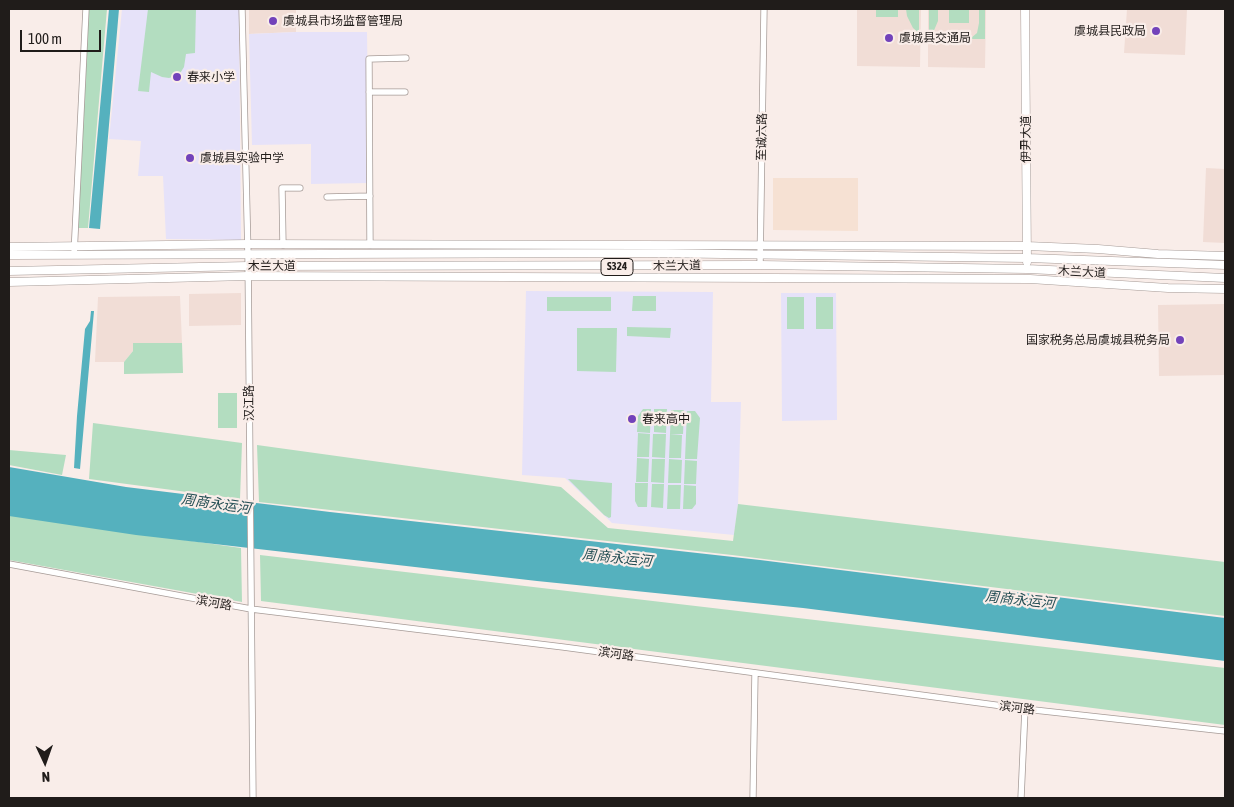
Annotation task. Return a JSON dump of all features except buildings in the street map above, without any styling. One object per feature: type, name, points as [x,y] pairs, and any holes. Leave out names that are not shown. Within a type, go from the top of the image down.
[{"type":"main road","name":"伊尹大道","points":[[1025,9],[1027,269]]},
{"type":"main road","points":[[9,247],[248,244],[1026,246],[1225,256]]},
{"type":"main road","name":"木兰大道","points":[[9,255],[760,254],[1027,258],[1225,264]]},
{"type":"main road","name":"木兰大道","points":[[9,271],[248,266],[760,266],[1027,269],[1225,278]]},
{"type":"main road","points":[[9,282],[248,276],[1030,279],[1168,288],[1225,289]]},
{"type":"street","points":[[74,255],[86,9]]},
{"type":"street","name":"汉江路","points":[[242,9],[248,244],[253,798]]},
{"type":"street","name":"至诚六路","points":[[760,266],[764,9]]},
{"type":"street","points":[[370,244],[369,58],[406,58]]},
{"type":"street","points":[[369,92],[404,92]]},
{"type":"street","points":[[283,244],[282,188],[300,188]]},
{"type":"street","points":[[326,197],[370,196]]},
{"type":"street","name":"滨河路","points":[[9,564],[250,609],[544,645],[1025,709],[1225,731]]},
{"type":"street","points":[[753,798],[755,673]]},
{"type":"street","points":[[1021,798],[1025,709]]},
{"type":"shaded area","points":[[122,9],[239,9],[241,240],[166,239],[163,176],[138,176],[141,141],[109,139]]},
{"type":"shaded area","name":"虞城县市场监督管理局","points":[[249,9],[296,9],[296,32],[249,34]]},
{"type":"shaded area","name":"虞城县交通局","points":[[857,9],[921,9],[920,67],[857,66]]},
{"type":"shaded area","points":[[928,9],[986,9],[985,68],[928,67]]},
{"type":"shaded area","name":"虞城县民政局","points":[[1127,9],[1187,9],[1185,55],[1124,53]]},
{"type":"shaded area","points":[[367,32],[369,183],[311,184],[311,144],[252,145],[249,34]]},
{"type":"shaded area","points":[[1206,168],[1225,169],[1225,243],[1203,242]]},
{"type":"shaded area","points":[[773,178],[858,178],[858,231],[773,230]]},
{"type":"shaded area","name":"春来高中","points":[[526,291],[713,292],[711,402],[741,402],[738,504],[734,535],[612,523],[565,478],[522,475]]},
{"type":"shaded area","points":[[241,293],[241,325],[189,326],[189,294]]},
{"type":"shaded area","points":[[781,293],[836,293],[837,420],[782,421]]},
{"type":"shaded area","points":[[180,296],[182,343],[134,343],[133,351],[124,362],[95,362],[98,297]]},
{"type":"shaded area","name":"国家税务总局虞城县税务局","points":[[1225,304],[1225,375],[1159,376],[1158,305]]},
{"type":"green space","points":[[88,9],[107,9],[88,228],[77,228]]},
{"type":"green space","points":[[148,9],[196,9],[195,53],[186,54],[184,67],[179,75],[169,78],[151,72],[149,92],[138,91]]},
{"type":"green space","points":[[876,9],[898,9],[898,17],[876,17]]},
{"type":"green space","points":[[906,9],[919,9],[919,33],[913,28]]},
{"type":"green space","points":[[929,9],[938,9],[938,21],[932,35],[929,35]]},
{"type":"green space","points":[[949,9],[969,9],[969,23],[949,23]]},
{"type":"green space","points":[[979,9],[985,9],[985,39],[972,39],[977,33]]},
{"type":"green space","points":[[633,296],[656,296],[656,311],[632,311]]},
{"type":"green space","points":[[547,297],[611,297],[611,311],[547,311]]},
{"type":"green space","points":[[787,297],[804,297],[804,329],[787,329]]},
{"type":"green space","points":[[816,297],[833,297],[833,329],[816,329]]},
{"type":"green space","points":[[627,327],[671,328],[670,338],[627,336]]},
{"type":"green space","points":[[577,328],[617,328],[616,372],[577,371]]},
{"type":"green space","points":[[133,343],[182,343],[183,373],[124,374],[124,362],[133,351]]},
{"type":"green space","points":[[218,393],[237,393],[237,428],[218,428]]},
{"type":"green space","points":[[643,409],[651,409],[650,433],[637,432],[638,416]]},
{"type":"green space","points":[[654,409],[667,409],[666,433],[654,432]]},
{"type":"green space","points":[[671,410],[684,410],[683,434],[670,434]]},
{"type":"green space","points":[[687,411],[695,411],[700,418],[697,459],[685,459]]},
{"type":"green space","points":[[93,423],[242,443],[240,499],[89,479]]},
{"type":"green space","points":[[638,433],[650,434],[649,457],[637,457]]},
{"type":"green space","points":[[653,434],[666,434],[665,458],[652,457]]},
{"type":"green space","points":[[670,434],[682,435],[681,458],[669,458]]},
{"type":"green space","points":[[257,445],[561,487],[608,528],[733,541],[738,504],[1225,562],[1225,616],[732,555],[259,502]]},
{"type":"green space","points":[[9,450],[66,455],[62,475],[9,465]]},
{"type":"green space","points":[[637,458],[649,459],[648,482],[636,482]]},
{"type":"green space","points":[[652,459],[665,459],[664,483],[651,482]]},
{"type":"green space","points":[[669,459],[682,460],[681,483],[668,483]]},
{"type":"green space","points":[[685,460],[697,461],[696,484],[684,484]]},
{"type":"green space","points":[[568,479],[612,483],[611,517],[609,518],[604,515]]},
{"type":"green space","points":[[635,483],[648,483],[647,507],[638,507],[635,501]]},
{"type":"green space","points":[[652,484],[664,484],[663,508],[651,507]]},
{"type":"green space","points":[[668,485],[681,485],[680,509],[667,509]]},
{"type":"green space","points":[[684,485],[696,486],[696,504],[692,509],[683,509]]},
{"type":"green space","points":[[9,515],[241,548],[242,602],[9,560]]},
{"type":"green space","points":[[260,555],[1225,668],[1225,725],[261,601]]},
{"type":"water","points":[[109,9],[119,9],[100,229],[89,228]]},
{"type":"water","points":[[91,311],[94,311],[80,469],[74,468],[77,416],[85,329],[90,321]]},
{"type":"water","name":"周商永运河","points":[[9,467],[126,487],[330,512],[760,560],[1225,618],[1225,661],[803,608],[537,581],[136,535],[9,516]]},
{"type":"place","name":"虞城县市场监督管理局","points":[[273,21]]},
{"type":"place","name":"虞城县民政局","points":[[1156,31]]},
{"type":"place","name":"虞城县交通局","points":[[889,38]]},
{"type":"place","name":"春来小学","points":[[177,77]]},
{"type":"place","name":"虞城县实验中学","points":[[190,158]]},
{"type":"place","name":"国家税务总局虞城县税务局","points":[[1180,340]]},
{"type":"place","name":"春来高中","points":[[632,419]]}]
